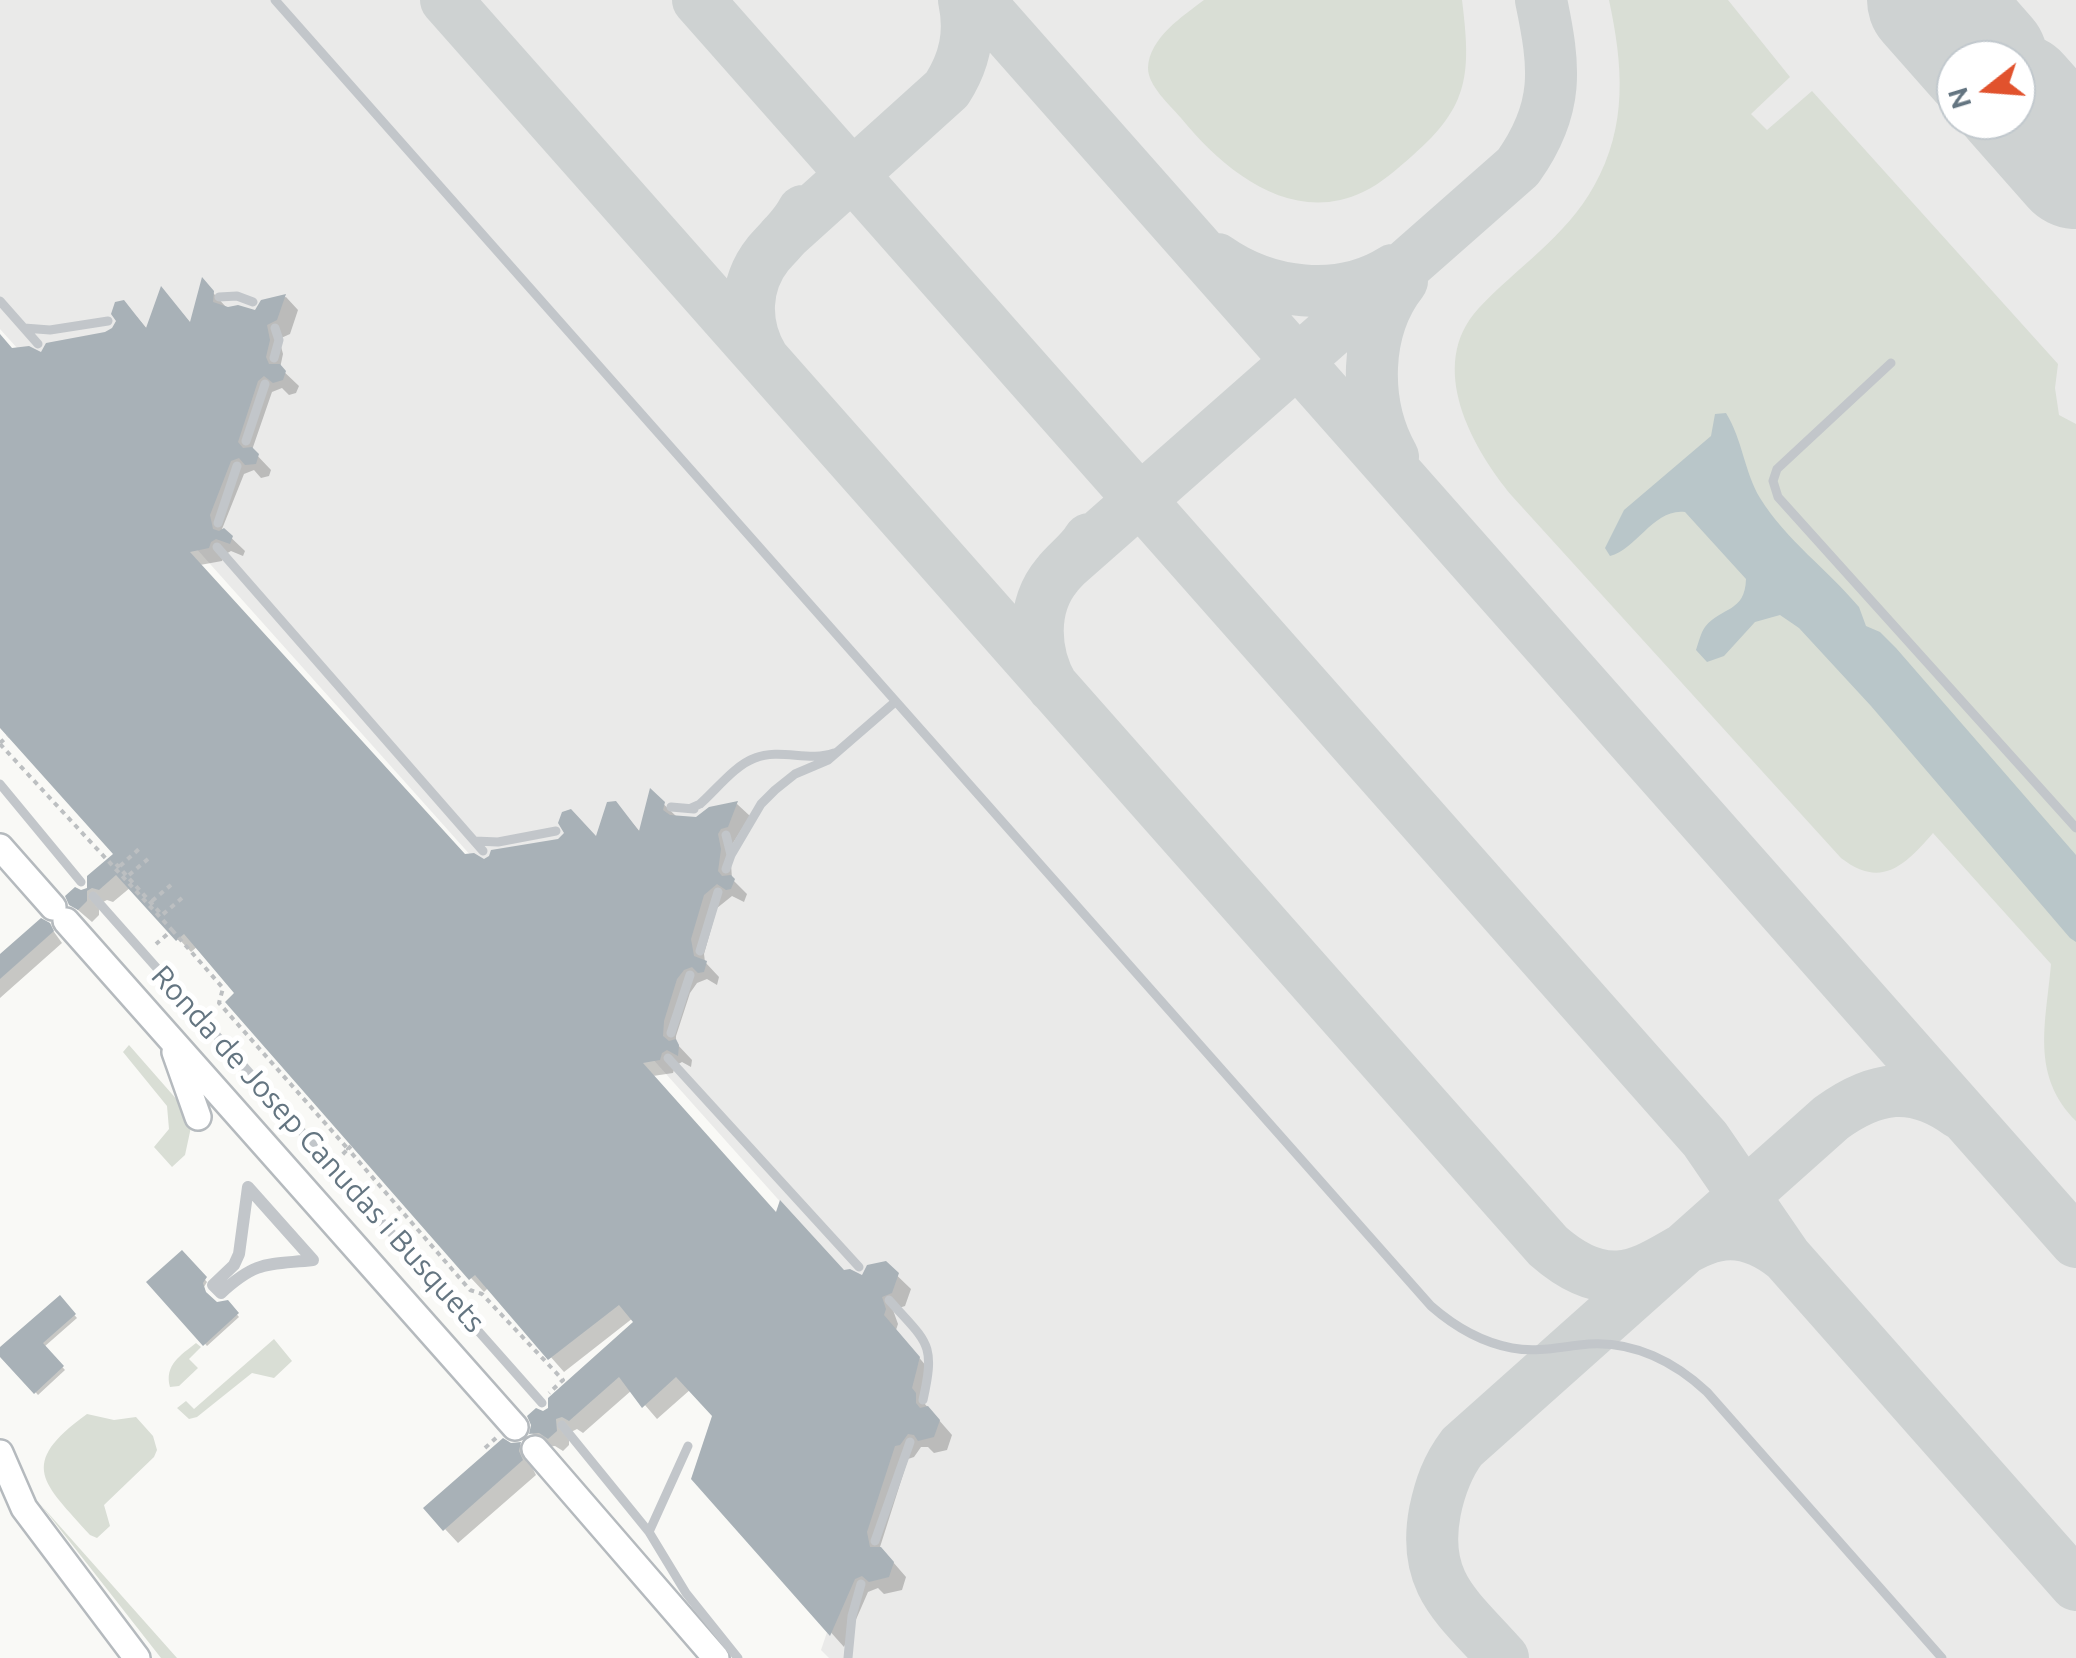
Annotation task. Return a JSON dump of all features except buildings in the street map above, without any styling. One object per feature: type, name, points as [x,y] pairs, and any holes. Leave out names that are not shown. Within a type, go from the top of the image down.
[{"type":"main road","name":"Ronda de Josep Canudas i Busquets","points":[[0,847],[515,1426]]},
{"type":"main road","points":[[172,1043],[198,1117]]},
{"type":"main road","points":[[534,1449],[716,1658]]},
{"type":"main road","points":[[0,1453],[24,1508],[137,1658]]},
{"type":"street","points":[[248,1187],[313,1260],[278,1262],[248,1270],[221,1294],[213,1284],[234,1265],[239,1254],[248,1187]]},
{"type":"lane","points":[[275,0],[1431,1306],[1470,1334],[1514,1348],[1617,1346],[1650,1354],[1680,1370],[1707,1392],[1942,1658]]},
{"type":"lane","points":[[219,297],[238,296],[253,302]]},
{"type":"lane","points":[[0,301],[38,344]]},
{"type":"lane","points":[[24,328],[50,330],[108,321]]},
{"type":"lane","points":[[274,328],[278,340],[274,358]]},
{"type":"lane","points":[[1891,363],[1777,469],[1773,481],[1778,497],[2076,828]]},
{"type":"lane","points":[[246,441],[265,384]]},
{"type":"lane","points":[[218,522],[237,466]]},
{"type":"lane","points":[[220,546],[483,851]]},
{"type":"lane","points":[[726,869],[761,804],[775,790],[789,777],[820,765],[895,702]]},
{"type":"lane","points":[[671,807],[694,809],[754,758],[823,756],[841,749]]},
{"type":"lane","points":[[0,784],[81,882]]},
{"type":"lane","points":[[474,841],[498,842],[556,831]]},
{"type":"lane","points":[[726,835],[731,855]]},
{"type":"lane","points":[[700,951],[718,892]]},
{"type":"lane","name":"Ronda de Josep Canudas i Busquets","points":[[93,896],[542,1403]]},
{"type":"lane","points":[[672,1033],[690,975]]},
{"type":"lane","points":[[672,1060],[859,1267]]},
{"type":"lane","points":[[889,1300],[930,1350],[923,1400]]},
{"type":"lane","points":[[562,1425],[649,1532],[686,1594],[738,1658]]},
{"type":"lane","points":[[875,1541],[910,1442]]},
{"type":"lane","points":[[649,1532],[688,1446]]},
{"type":"lane","points":[[848,1658],[860,1584]]},
{"type":"path","points":[[8,736],[0,743],[172,930],[145,954]]},
{"type":"path","points":[[90,840],[96,836]]},
{"type":"path","points":[[139,849],[117,865],[162,915],[182,898]]},
{"type":"path","points":[[128,876],[148,859]]},
{"type":"path","points":[[150,902],[172,884]]},
{"type":"path","points":[[197,959],[202,954]]},
{"type":"shaded area","points":[[0,0],[2076,0],[2076,1658],[829,1658],[821,1650],[920,1358],[0,329]]},
{"type":"shaded area","points":[[1204,0],[1462,0],[1465,68],[1456,104],[1431,138],[1389,176],[1363,192],[1337,201],[1286,198],[1262,188],[1218,157],[1160,95],[1149,75],[1154,47],[1177,21]]},
{"type":"shaded area","points":[[1609,0],[1728,0],[1790,77],[1751,114],[1767,130],[1812,91],[2058,364],[2055,388],[2059,415],[2076,424],[2076,1121],[2052,1085],[2047,1067],[2044,1047],[2051,964],[1933,833],[1903,863],[1881,872],[1869,872],[1841,858],[1512,496],[1470,431],[1455,381],[1463,331],[1478,309],[1583,204],[1613,141],[1620,95]]},
{"type":"shaded area","points":[[1726,413],[1755,488],[1770,513],[1859,607],[1866,626],[1880,632],[1896,648],[2076,855],[2076,942],[1799,628],[1780,615],[1755,622],[1724,656],[1707,662],[1696,650],[1705,627],[1742,598],[1746,579],[1685,512],[1664,516],[1629,546],[1610,556],[1605,548],[1624,510],[1711,436],[1715,414]]},
{"type":"shaded area","points":[[129,1045],[193,1118],[185,1155],[172,1167],[154,1147],[169,1129],[167,1106],[123,1052]]},
{"type":"shaded area","points":[[274,1339],[292,1361],[274,1378],[252,1373],[197,1417],[189,1419],[177,1408],[186,1401],[194,1409]]},
{"type":"shaded area","points":[[196,1343],[201,1347],[189,1359],[198,1368],[179,1386],[170,1387],[172,1367]]},
{"type":"shaded area","points":[[87,1414],[114,1420],[136,1417],[153,1436],[157,1450],[104,1505],[110,1526],[97,1538],[60,1501],[45,1474],[51,1447]]},
{"type":"shaded area","points":[[41,1505],[177,1658],[161,1658]]},
{"type":"taxiway","points":[[446,0],[1548,1246],[1585,1270],[1617,1277],[1644,1270],[1695,1243],[1721,1235],[1751,1237],[1786,1257]]},
{"type":"taxiway","points":[[698,0],[1705,1139],[1786,1257],[2076,1585]]},
{"type":"taxiway","points":[[783,237],[947,89],[965,46],[964,0]]},
{"type":"taxiway","points":[[978,0],[2076,1242]]},
{"type":"taxiway","points":[[1066,565],[1518,167],[1541,125],[1550,87],[1549,46],[1541,0]]},
{"type":"taxiway","points":[[763,358],[749,319],[754,278],[803,211]]},
{"type":"taxiway","points":[[1217,259],[1258,280],[1304,290],[1350,288],[1393,270]]},
{"type":"taxiway","points":[[1393,457],[1376,414],[1372,367],[1380,321],[1402,281]]},
{"type":"taxiway","points":[[1053,687],[1039,645],[1039,615],[1049,587],[1089,539]]},
{"type":"taxiway","points":[[1503,1658],[1458,1609],[1447,1593],[1434,1558],[1432,1536],[1437,1502],[1448,1470],[1462,1447],[1847,1107],[1894,1091],[1926,1095],[1959,1113]]},
{"type":"runway","points":[[1931,0],[1966,40]]},
{"type":"runway","points":[[2036,120],[2076,165]]}]
